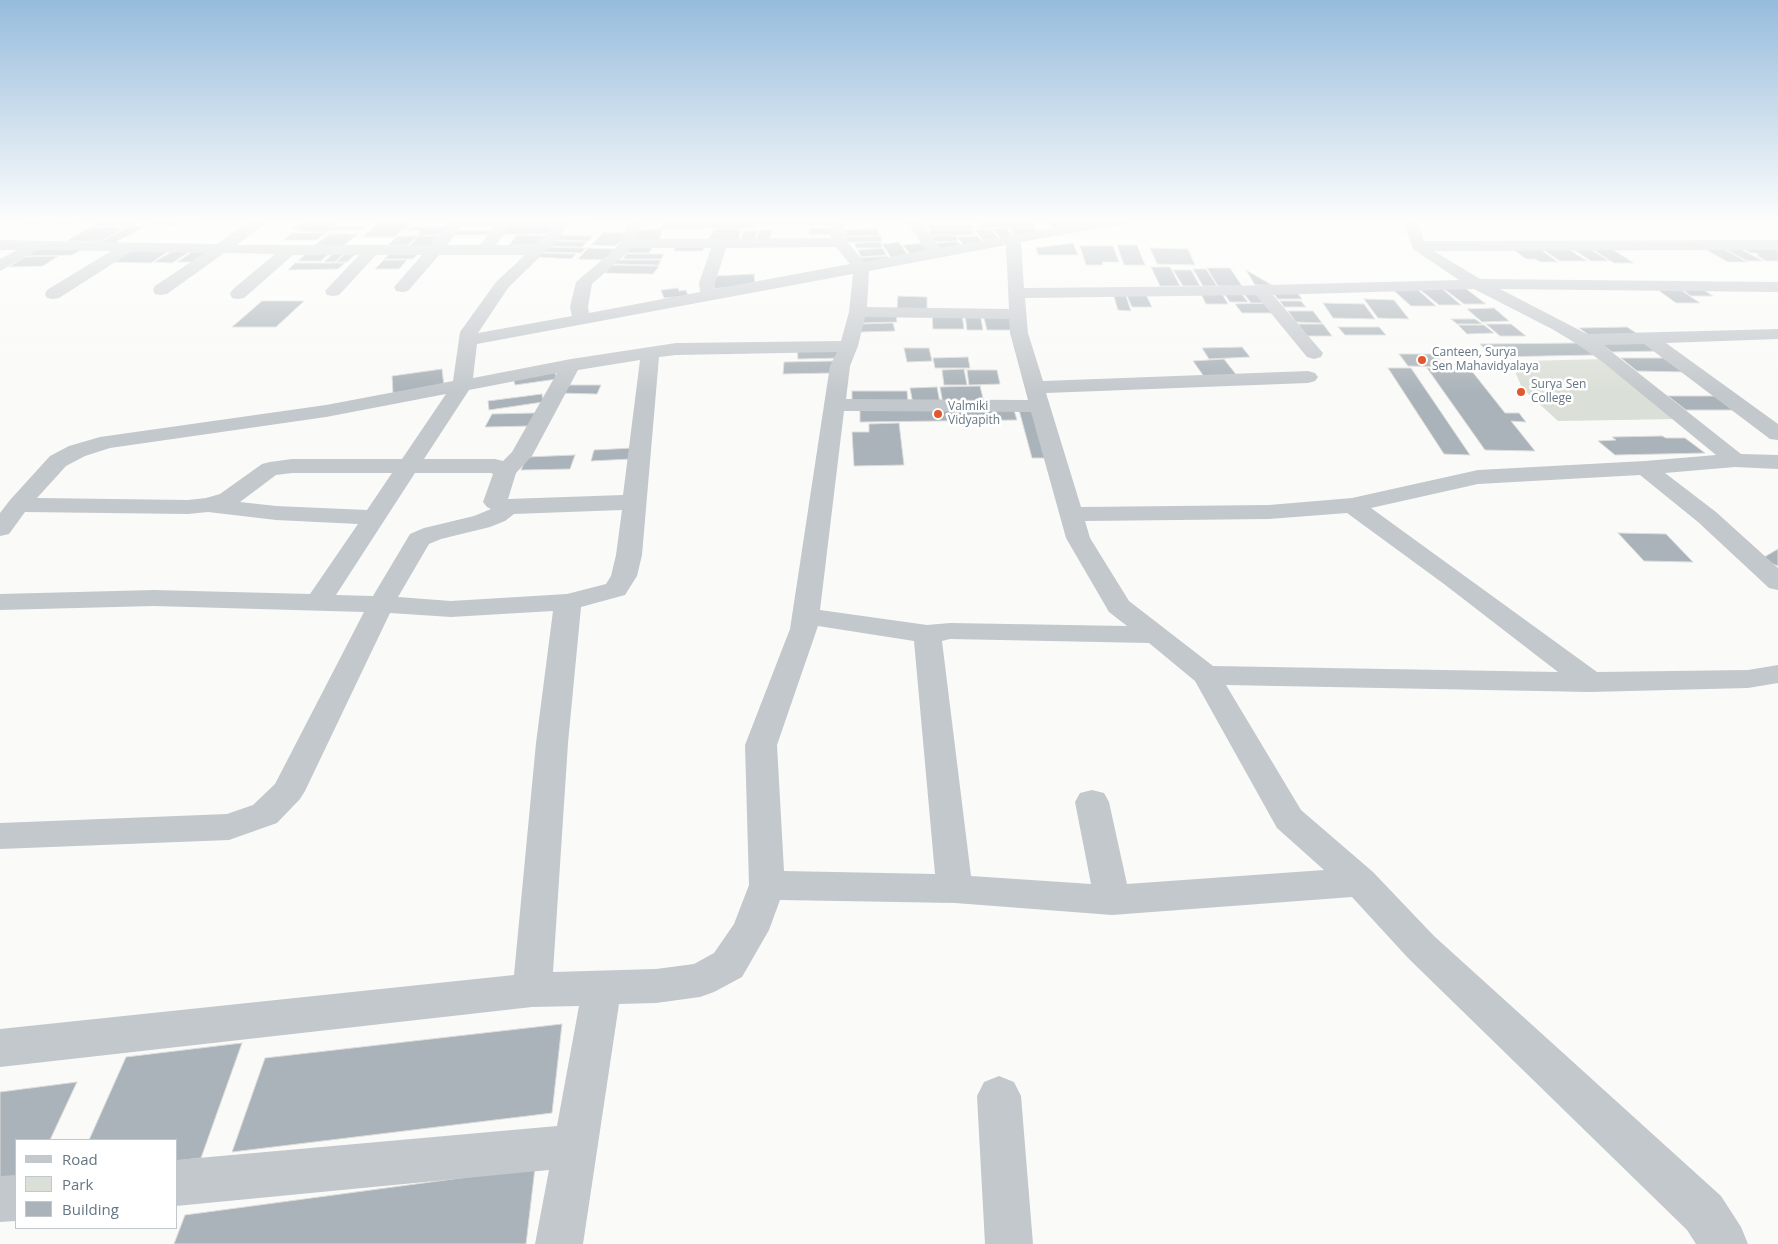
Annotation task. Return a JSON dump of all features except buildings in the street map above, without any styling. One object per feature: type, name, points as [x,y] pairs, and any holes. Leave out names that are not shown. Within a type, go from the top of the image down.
[{"type":"street","points":[[53,294],[79,278]]},
{"type":"street","points":[[161,290],[178,278]]},
{"type":"street","points":[[238,294],[256,278]]},
{"type":"street","points":[[333,291],[345,278]]},
{"type":"street","points":[[402,287],[409,278]]},
{"type":"street","points":[[317,602],[462,386],[469,332],[502,285],[509,278]]},
{"type":"street","points":[[581,319],[579,307],[584,282],[589,278]]},
{"type":"street","points":[[709,278],[707,290],[710,296]]},
{"type":"street","points":[[469,340],[807,278]]},
{"type":"street","points":[[0,1048],[532,990],[656,986],[700,980],[728,965],[750,930],[767,885],[761,745],[804,629],[840,366],[849,346],[858,312],[860,278]]},
{"type":"street","points":[[1015,278],[1019,333],[1078,538],[1119,606],[1206,675],[1289,819],[1360,882],[1421,947],[1704,1213],[1724,1244]]},
{"type":"street","points":[[1468,278],[1550,321],[1611,359],[1735,460]]},
{"type":"street","points":[[858,312],[1260,290],[1477,284],[1778,287]]},
{"type":"street","points":[[1260,290],[1314,354]]},
{"type":"street","points":[[1583,340],[1776,336]]},
{"type":"street","points":[[1648,338],[1778,434]]},
{"type":"street","points":[[7,518],[58,461],[77,451],[108,442],[326,411],[650,352],[749,346],[849,346]]},
{"type":"street","points":[[0,602],[154,598],[381,604],[451,608],[568,602],[616,589],[624,576],[629,555],[650,352]]},
{"type":"street","points":[[571,365],[521,456],[505,471],[495,502],[508,506],[634,502]]},
{"type":"street","points":[[834,405],[1037,396],[1308,377]]},
{"type":"street","points":[[1071,514],[1269,512],[1352,505],[1478,477],[1645,468],[1735,460],[1778,462]]},
{"type":"street","points":[[7,518],[208,505],[228,499],[270,469],[292,466],[407,468],[495,466],[505,471]]},
{"type":"street","points":[[1645,468],[1707,517],[1778,582]]},
{"type":"street","points":[[208,505],[276,513],[374,517]]},
{"type":"street","points":[[1352,505],[1453,578],[1590,682]]},
{"type":"street","points":[[0,836],[229,827],[265,814],[288,791],[381,604],[419,539],[432,533],[481,522],[497,516],[508,506]]},
{"type":"street","points":[[532,990],[552,743],[568,602]]},
{"type":"street","points":[[805,616],[927,634],[950,631],[1155,635]]},
{"type":"street","points":[[927,634],[955,889]]},
{"type":"street","points":[[1206,675],[1590,682],[1748,679],[1778,674]]},
{"type":"street","points":[[1092,802],[1112,900]]},
{"type":"street","points":[[767,885],[955,889],[1112,900],[1360,882]]},
{"type":"street","points":[[559,1244],[602,988]]},
{"type":"street","points":[[999,1096],[1009,1244]]},
{"type":"street","points":[[178,1183],[576,1146]]},
{"type":"street","points":[[0,1199],[15,1198]]},
{"type":"green space","points":[[1605,359],[1675,419],[1558,421],[1522,388],[1513,367],[1514,364],[1525,361]]},
{"type":"place","name":"Canteen, Surya Sen Mahavidyalaya","points":[[1422,360]]},
{"type":"place","name":"Surya Sen College","points":[[1521,392]]},
{"type":"place","name":"Valmiki Vidyapith","points":[[938,414]]}]
